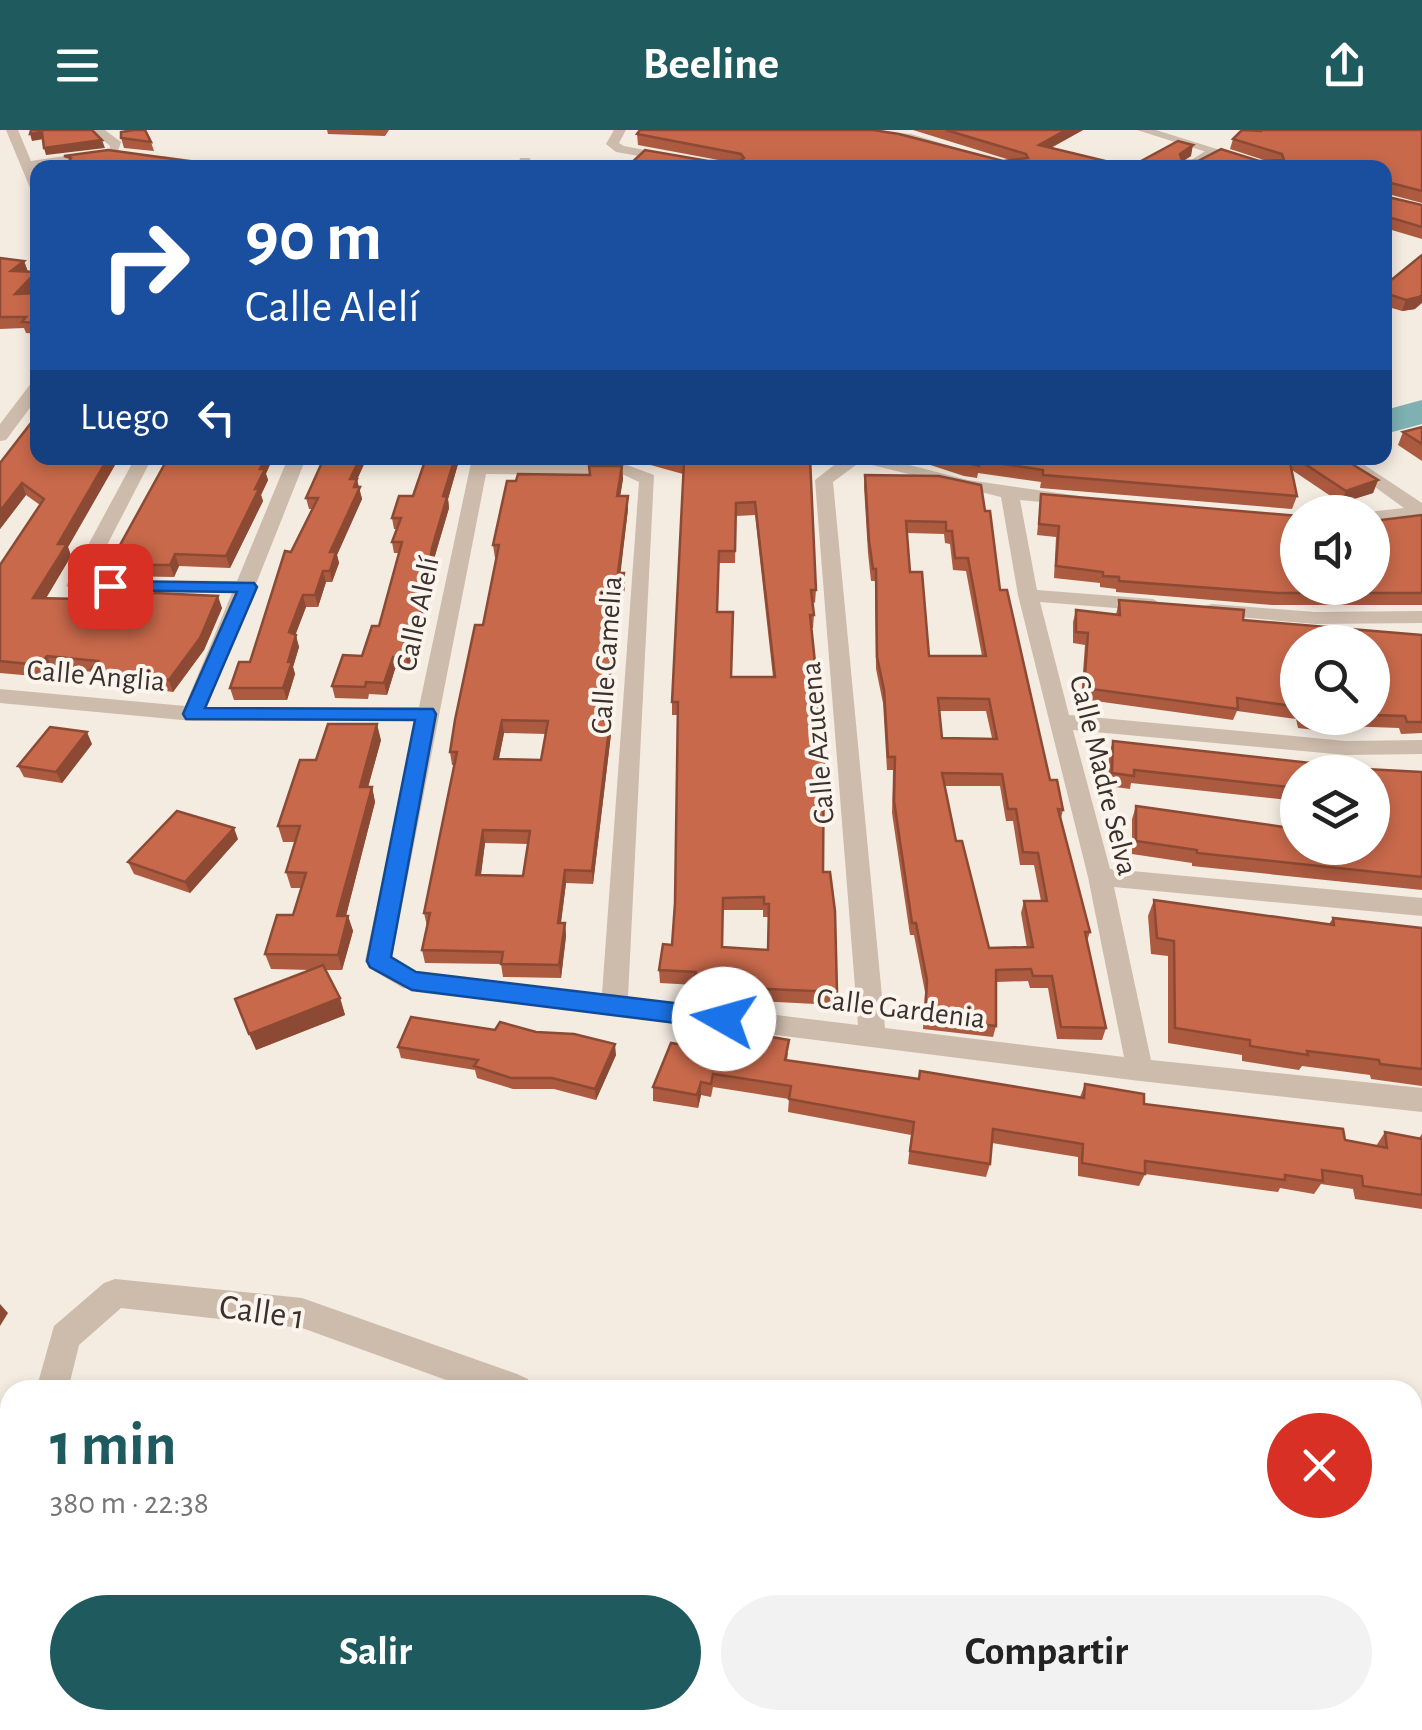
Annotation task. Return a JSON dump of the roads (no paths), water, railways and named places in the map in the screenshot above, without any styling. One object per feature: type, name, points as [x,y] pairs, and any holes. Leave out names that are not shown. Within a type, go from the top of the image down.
[{"type":"street","points":[[12,130],[30,165]]},
{"type":"street","points":[[96,130],[117,146],[112,154]]},
{"type":"street","points":[[620,130],[612,144],[620,149],[686,160]]},
{"type":"street","points":[[862,130],[912,138],[989,160]]},
{"type":"street","points":[[1143,130],[1245,160]]},
{"type":"street","points":[[1199,160],[1214,151]]},
{"type":"street","points":[[67,160],[112,154],[130,156]]},
{"type":"street","points":[[149,158],[164,160]]},
{"type":"street","points":[[0,436],[30,396]]},
{"type":"street","points":[[139,465],[76,586],[248,587]]},
{"type":"street","points":[[193,714],[295,465]]},
{"type":"street","name":"Calle Alelí","points":[[378,961],[480,465]]},
{"type":"street","name":"Calle Camelia","points":[[522,465],[627,470],[648,479],[614,1005]]},
{"type":"street","name":"Calle Azucena","points":[[844,465],[824,480],[872,1038]]},
{"type":"street","points":[[887,465],[1010,494],[1087,501]]},
{"type":"street","points":[[1354,465],[1422,511]]},
{"type":"street","name":"Calle Madre Selva","points":[[1010,494],[1028,595],[1100,877],[1140,1070]]},
{"type":"street","points":[[1390,515],[1422,511]]},
{"type":"street","points":[[1028,595],[1315,618],[1422,617]]},
{"type":"street","name":"Calle Anglia","points":[[0,696],[193,714],[426,714]]},
{"type":"street","points":[[1058,721],[1346,748],[1422,746]]},
{"type":"street","points":[[1100,877],[1422,907]]},
{"type":"street","name":"Calle Gardenia","points":[[378,961],[412,980],[1140,1070],[1422,1100]]},
{"type":"street","name":"Calle 1","points":[[54,1380],[65,1338],[115,1293],[302,1313],[489,1380]]},
{"type":"water","points":[[1422,400],[1422,424],[1392,432],[1392,408]]}]
